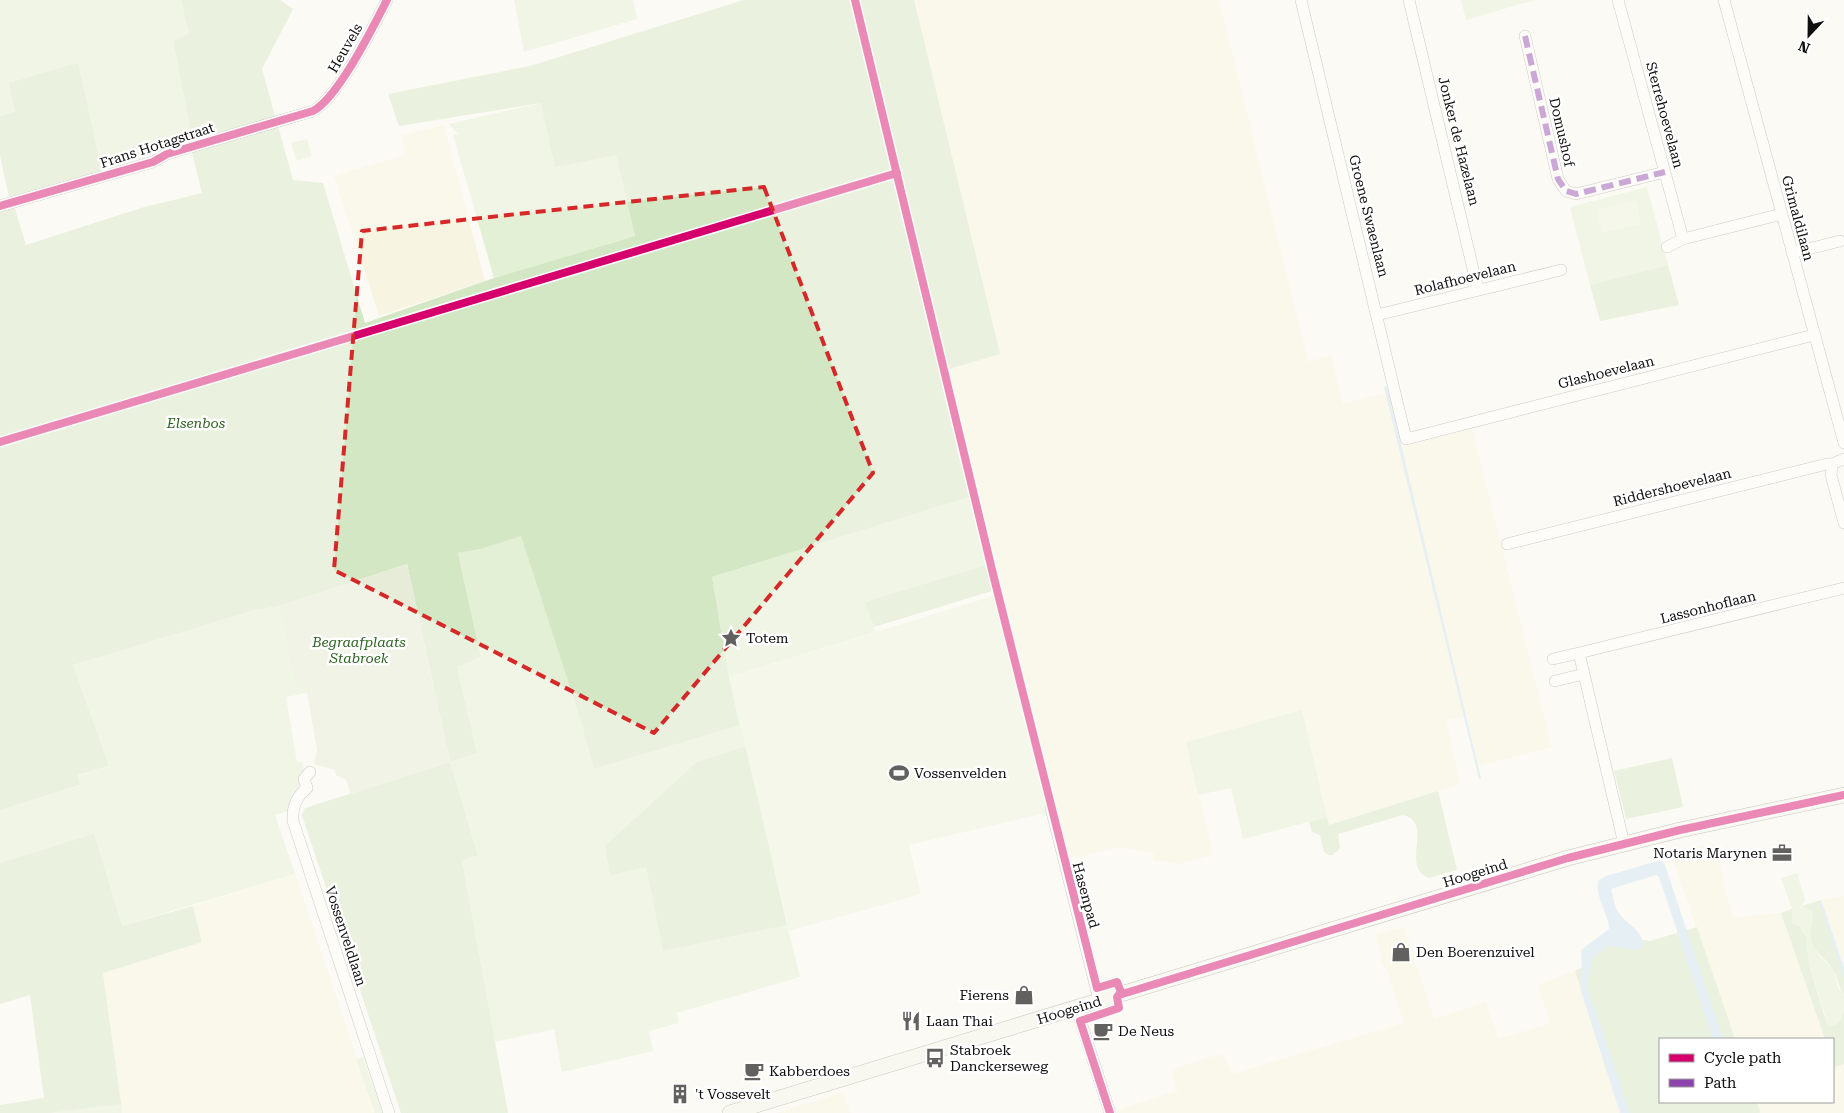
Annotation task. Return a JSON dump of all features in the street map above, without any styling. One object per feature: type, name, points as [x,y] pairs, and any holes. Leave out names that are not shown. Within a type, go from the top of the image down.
[{"type":"main road","name":"Hoogeind","points":[[730,1113],[1568,858],[1844,795]]},
{"type":"street","name":"Heuvels","points":[[321,106],[343,76],[387,0]]},
{"type":"street","name":"Groene Swaenlaan","points":[[1301,0],[1406,439]]},
{"type":"street","name":"Jonker de Hazelaan","points":[[1409,0],[1478,290]]},
{"type":"street","name":"Sterrehoevelaan","points":[[1618,0],[1683,239]]},
{"type":"street","name":"Grimaldilaan","points":[[1724,0],[1844,443]]},
{"type":"street","name":"Domushof","points":[[1525,36],[1558,180],[1566,192],[1576,194],[1665,172]]},
{"type":"street","name":"Frans Hotagstraat","points":[[0,206],[152,162],[167,154],[314,111],[321,106]]},
{"type":"street","points":[[1667,247],[1683,239],[1782,214]]},
{"type":"street","points":[[1792,253],[1840,241]]},
{"type":"street","name":"Rolafhoevelaan","points":[[1377,315],[1561,270]]},
{"type":"street","name":"Glashoevelaan","points":[[1406,439],[1814,335]]},
{"type":"street","name":"Riddershoevelaan","points":[[1507,544],[1832,464],[1844,459]]},
{"type":"street","points":[[1832,464],[1831,475],[1844,523]]},
{"type":"street","name":"Lassonhoflaan","points":[[1553,659],[1844,588]]},
{"type":"street","points":[[1579,653],[1624,844]]},
{"type":"street","points":[[1555,681],[1584,674]]},
{"type":"street","name":"Vossenveldlaan","points":[[310,772],[304,779],[307,788],[299,795],[294,805],[293,821],[389,1113]]},
{"type":"street","name":"Hasenpad","points":[[1051,808],[1099,1000]]},
{"type":"street","points":[[1076,1007],[1110,1113]]},
{"type":"highlighted area","points":[[764,187],[873,473],[654,733],[334,570],[362,231]]},
{"type":"shaded area","points":[[914,0],[1219,0],[1308,362],[1331,355],[1343,404],[1389,392],[1402,447],[1472,429],[1552,747],[1478,766],[1467,716],[1446,720],[1460,784],[1329,825],[1302,711],[1186,742],[1213,855],[1178,864],[1153,860],[1154,853],[1121,847],[1068,859],[949,368],[1000,354]]},
{"type":"shaded area","points":[[444,125],[485,281],[379,316],[334,176],[406,155],[401,136]]},
{"type":"shaded area","points":[[1715,843],[1732,918],[1781,913],[1825,1038],[1735,1038],[1671,853]]},
{"type":"shaded area","points":[[295,874],[375,1113],[122,1113],[103,973],[202,942],[193,906]]},
{"type":"shaded area","points":[[1844,896],[1844,969],[1821,900]]},
{"type":"shaded area","points":[[1404,927],[1434,1019],[1486,1002],[1498,1039],[1550,1024],[1538,985],[1575,971],[1622,1113],[1107,1113],[1178,1091],[1171,1070],[1223,1053],[1232,1074],[1404,1023],[1386,967],[1384,968],[1381,960],[1383,959],[1375,935]]},
{"type":"shaded area","points":[[1834,1064],[1835,1067],[1844,1064],[1844,1113],[1760,1113],[1757,1103],[1834,1103]]},
{"type":"shaded area","points":[[844,1092],[850,1113],[776,1113]]},
{"type":"green space","points":[[0,0],[181,0],[189,34],[173,41],[193,142],[102,172],[77,63],[15,112],[0,116]]},
{"type":"green space","name":"Elsenbos","points":[[181,0],[280,0],[293,9],[262,69],[293,180],[323,183],[365,323],[494,278],[635,236],[616,155],[555,167],[541,103],[399,126],[388,94],[530,66],[744,0],[851,0],[870,78],[877,76],[858,0],[914,0],[1000,354],[939,372],[969,497],[712,577],[729,677],[740,725],[594,769],[581,722],[521,536],[481,549],[458,553],[481,657],[457,667],[477,753],[450,762],[407,564],[279,606],[255,610],[73,665],[109,766],[77,775],[80,785],[0,810],[0,210],[11,206],[0,156],[0,116],[15,112],[9,83],[78,63],[102,172],[12,199],[26,245],[141,208],[202,193],[192,153],[193,142],[173,41],[189,34]]},
{"type":"green space","points":[[514,0],[633,0],[637,19],[524,52]]},
{"type":"green space","points":[[1461,0],[1535,0],[1466,20]]},
{"type":"green space","points":[[541,103],[616,155],[635,236],[494,278],[453,135],[458,134],[449,124]]},
{"type":"green space","points":[[307,139],[312,156],[297,161],[291,143]]},
{"type":"green space","points":[[1647,187],[1668,265],[1590,285],[1570,207]]},
{"type":"green space","points":[[1636,200],[1641,224],[1602,233],[1597,210]]},
{"type":"green space","points":[[1668,265],[1679,305],[1600,321],[1590,285]]},
{"type":"green space","points":[[969,497],[986,565],[866,602],[875,632],[729,677],[712,577]]},
{"type":"green space","points":[[521,535],[581,722],[594,769],[740,725],[746,746],[697,762],[646,867],[663,951],[787,925],[800,977],[677,1013],[679,1023],[649,1031],[653,1051],[562,1072],[554,1029],[495,1042],[462,859],[478,854],[450,762],[477,753],[457,667],[481,657],[458,553],[481,549]]},
{"type":"green space","name":"Begraafplaats Stabroek","points":[[407,564],[450,762],[351,794],[346,780],[336,775],[335,770],[314,764],[317,750],[306,687],[295,689],[279,606]]},
{"type":"green space","points":[[986,565],[992,591],[874,627],[865,602]]},
{"type":"green space","name":"Vossenvelden","points":[[1003,593],[1057,816],[1050,818],[1041,814],[909,845],[921,894],[789,931],[729,677]]},
{"type":"green space","points":[[279,606],[295,689],[306,687],[307,693],[286,697],[297,762],[303,762],[304,770],[289,811],[275,815],[295,874],[122,926],[0,863],[0,810],[78,786],[76,776],[109,766],[73,665],[255,610]]},
{"type":"green space","points":[[1302,710],[1327,817],[1243,839],[1231,788],[1198,795],[1186,742]]},
{"type":"green space","points":[[746,746],[787,925],[663,951],[646,867],[610,875],[605,846],[697,762]]},
{"type":"green space","points":[[1672,758],[1683,807],[1626,819],[1614,771]]},
{"type":"green space","points":[[450,762],[478,855],[462,860],[508,1113],[401,1113],[302,815],[305,808]]},
{"type":"green space","points":[[1438,791],[1457,870],[1429,878],[1421,872],[1417,865],[1416,827],[1412,820],[1403,815],[1338,834],[1340,848],[1333,855],[1324,852],[1320,835],[1312,832],[1309,822],[1327,817],[1329,825]]},
{"type":"green space","points":[[94,834],[122,926],[193,906],[202,942],[103,973],[121,1104],[51,1113],[0,1113],[0,1105],[44,1098],[30,995],[0,1004],[0,863]]},
{"type":"green space","points":[[1797,873],[1805,900],[1802,906],[1812,911],[1814,917],[1811,939],[1818,954],[1833,969],[1838,987],[1844,995],[1844,1013],[1840,1021],[1834,1026],[1827,1025],[1825,1021],[1826,1018],[1809,965],[1806,937],[1792,923],[1792,909],[1781,878]]},
{"type":"green space","points":[[1821,900],[1844,969],[1844,995],[1833,970],[1814,948],[1811,938],[1812,911],[1802,906]]},
{"type":"green space","points":[[1792,909],[1792,923],[1799,926],[1806,937],[1809,965],[1827,1024],[1834,1026],[1840,1021],[1844,1012],[1844,1064],[1835,1067],[1834,1038],[1825,1038],[1781,913]]},
{"type":"green space","points":[[1697,927],[1735,1038],[1659,1038],[1659,1103],[1757,1103],[1760,1113],[1622,1113],[1575,971],[1581,968],[1597,948],[1631,938],[1650,941]]},
{"type":"green space","points":[[363,1057],[383,1113],[375,1113],[356,1059]]},
{"type":"green space","points":[[121,1104],[122,1113],[51,1113]]},
{"type":"water","points":[[1387,386],[1481,778],[1479,779],[1384,387]]},
{"type":"water","points":[[1661,860],[1665,865],[1723,1038],[1713,1038],[1659,877],[1656,875],[1611,889],[1618,912],[1641,936],[1643,947],[1637,950],[1607,946],[1593,958],[1587,986],[1630,1113],[1620,1113],[1580,988],[1581,950],[1609,929],[1598,891],[1599,880],[1606,876]]},
{"type":"water","points":[[1822,902],[1844,968],[1844,978],[1820,905]]},
{"type":"waterway","points":[[853,0],[893,170]]},
{"type":"waterway","points":[[896,181],[947,398]]},
{"type":"waterway","points":[[950,410],[987,559]]},
{"type":"waterway","points":[[991,578],[994,588]]},
{"type":"marked path","points":[[1525,36],[1558,179],[1566,191],[1576,194],[1665,172]]},
{"type":"cycle path","points":[[0,206],[153,162],[167,154],[313,111],[323,104],[344,77],[387,0]]},
{"type":"cycle path","points":[[855,0],[993,574],[1097,988],[1117,982],[1121,992],[1117,997],[1119,1008],[1080,1021],[1110,1113]]},
{"type":"cycle path","points":[[0,442],[897,173]]},
{"type":"cycle path","points":[[1119,995],[1568,858],[1680,830],[1844,795]]},
{"type":"place","name":"Totem","points":[[731,638]]},
{"type":"place","name":"Vossenvelden","points":[[899,773]]},
{"type":"place","name":"Notaris Marynen","points":[[1782,853]]},
{"type":"place","name":"Den Boerenzuivel","points":[[1401,952]]},
{"type":"place","name":"Fierens","points":[[1024,995]]},
{"type":"place","name":"Laan Thai","points":[[911,1021]]},
{"type":"place","name":"De Neus","points":[[1103,1031]]},
{"type":"place","name":"Stabroek Danckerseweg","points":[[935,1058]]},
{"type":"place","name":"Kabberdoes","points":[[754,1071]]},
{"type":"place","name":"'t Vossevelt","points":[[680,1094]]}]
